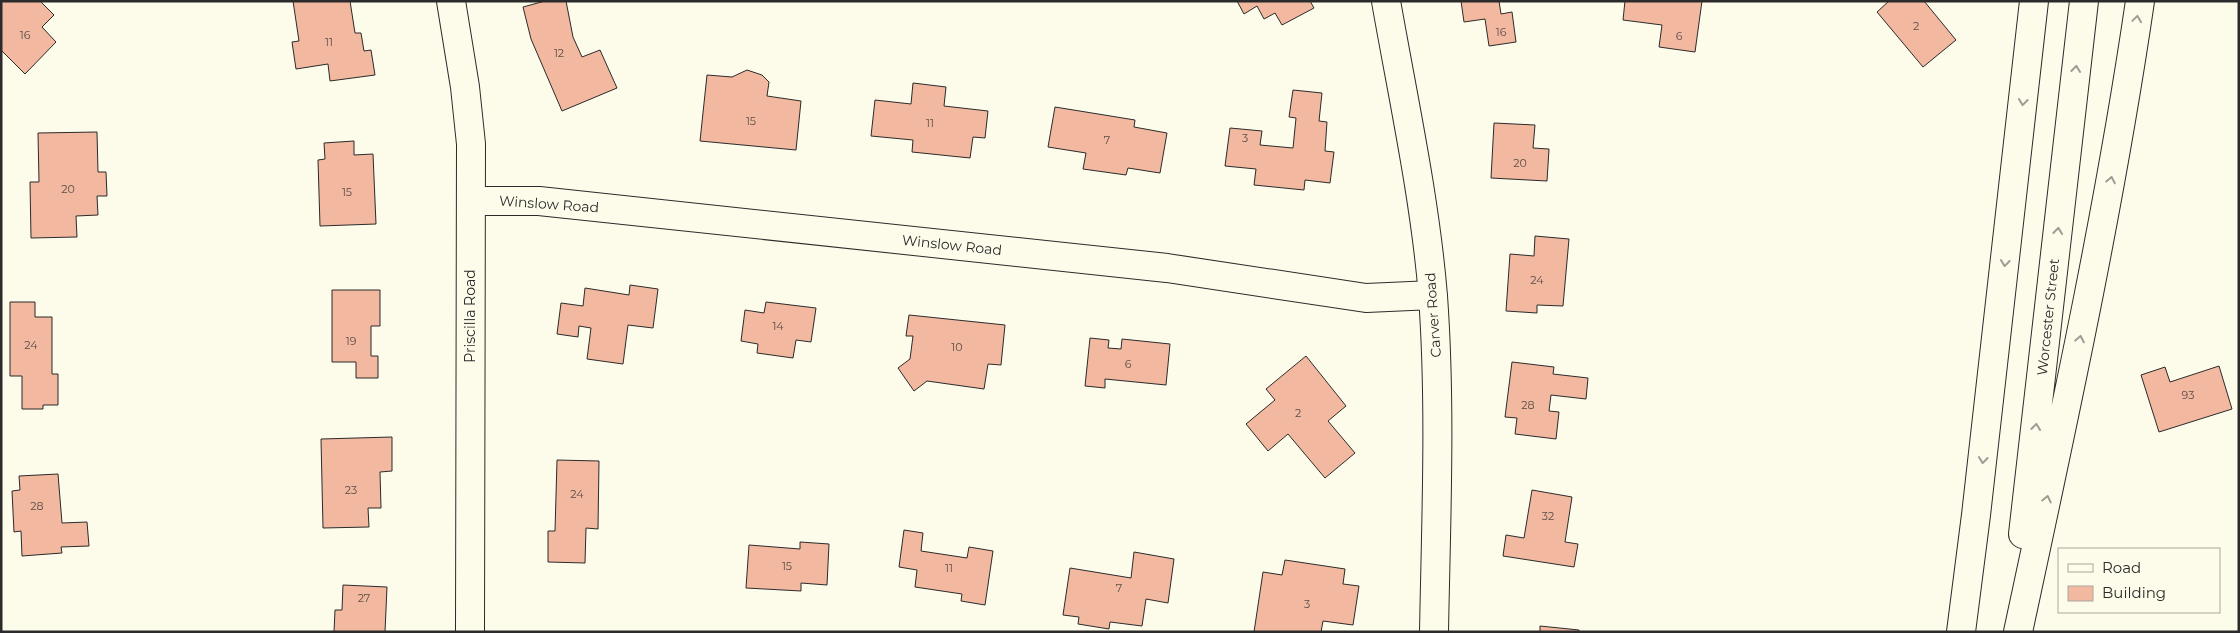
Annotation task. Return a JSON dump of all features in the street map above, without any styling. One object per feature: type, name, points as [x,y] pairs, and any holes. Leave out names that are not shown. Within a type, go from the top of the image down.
[{"type":"main road","name":"Priscilla Road","points":[[451,1],[468,115],[470,201],[470,632]]},
{"type":"main road","name":"Carver Road","points":[[1386,1],[1426,236],[1433,295],[1437,488],[1434,632]]},
{"type":"main road","points":[[1961,632],[2034,1]]},
{"type":"main road","name":"Worcester Street","points":[[2009,632],[2030,476],[2084,1]]},
{"type":"main road","points":[[2018,632],[2072,384],[2119,138],[2140,1]]},
{"type":"main road","name":"Winslow Road","points":[[470,201],[538,201],[1167,268],[1366,298],[1433,295]]},
{"type":"building","points":[[1,1],[40,1],[54,15],[42,27],[56,42],[25,74],[1,50]]},
{"type":"building","points":[[293,1],[350,1],[355,33],[361,33],[364,51],[371,50],[375,75],[330,81],[328,64],[296,69],[292,42],[299,41]]},
{"type":"building","points":[[545,1],[566,1],[573,37],[582,57],[600,50],[617,88],[562,111],[531,39],[523,7]]},
{"type":"building","points":[[1237,1],[1310,1],[1314,8],[1282,25],[1275,13],[1264,19],[1257,6],[1244,14]]},
{"type":"building","points":[[1461,1],[1499,1],[1501,14],[1512,12],[1516,42],[1489,46],[1485,19],[1464,22]]},
{"type":"building","points":[[1625,1],[1702,1],[1695,52],[1659,47],[1662,25],[1623,20]]},
{"type":"building","points":[[1889,1],[1924,1],[1956,40],[1923,67],[1877,12]]},
{"type":"building","points":[[747,70],[762,75],[769,82],[767,96],[801,101],[796,150],[700,141],[707,75],[732,77]]},
{"type":"building","points":[[913,83],[946,87],[944,106],[988,111],[985,138],[973,137],[970,158],[912,152],[913,140],[871,136],[875,100],[911,104]]},
{"type":"building","points":[[1293,90],[1322,93],[1319,121],[1327,122],[1325,151],[1334,152],[1330,183],[1305,180],[1304,190],[1254,185],[1256,169],[1225,166],[1230,128],[1262,131],[1260,145],[1293,148],[1296,118],[1289,117]]},
{"type":"building","points":[[1055,107],[1135,120],[1134,127],[1167,133],[1160,173],[1128,168],[1126,175],[1083,169],[1086,153],[1048,147]]},
{"type":"building","points":[[1494,123],[1535,125],[1533,148],[1549,149],[1547,181],[1491,178]]},
{"type":"building","points":[[97,132],[98,172],[106,172],[107,196],[97,196],[98,215],[76,216],[77,237],[31,238],[30,182],[39,182],[38,133]]},
{"type":"building","points":[[354,141],[354,155],[373,154],[376,224],[320,226],[318,160],[325,159],[324,143]]},
{"type":"building","points":[[1535,236],[1569,239],[1563,306],[1537,305],[1537,313],[1506,311],[1510,254],[1534,256]]},
{"type":"building","points":[[630,285],[658,289],[653,328],[628,325],[623,364],[587,359],[591,328],[579,326],[578,337],[557,334],[561,303],[583,306],[585,288],[629,295]]},
{"type":"building","points":[[332,290],[380,290],[380,326],[371,326],[371,356],[378,356],[378,378],[356,378],[356,362],[332,362]]},
{"type":"building","points":[[10,302],[35,302],[35,317],[52,317],[52,374],[58,374],[58,405],[43,405],[43,409],[22,409],[22,376],[10,376]]},
{"type":"building","points":[[766,302],[816,308],[811,342],[796,340],[793,358],[757,353],[758,344],[741,341],[745,310],[764,313]]},
{"type":"building","points":[[909,315],[1005,325],[1001,365],[988,364],[984,389],[927,381],[914,391],[898,368],[910,359],[913,336],[906,336]]},
{"type":"building","points":[[1090,338],[1109,340],[1108,348],[1121,349],[1122,339],[1170,344],[1166,385],[1105,379],[1105,388],[1085,386]]},
{"type":"building","points":[[1306,356],[1346,406],[1328,421],[1355,453],[1325,478],[1288,434],[1268,451],[1246,424],[1275,400],[1266,389]]},
{"type":"building","points":[[1512,362],[1554,367],[1553,374],[1588,378],[1586,399],[1551,395],[1549,411],[1559,412],[1556,439],[1515,434],[1517,418],[1505,417]]},
{"type":"building","points":[[2219,366],[2232,409],[2159,432],[2141,375],[2165,367],[2170,382]]},
{"type":"building","points":[[392,437],[392,471],[380,472],[381,508],[368,508],[369,527],[323,528],[321,439]]},
{"type":"building","points":[[557,460],[599,461],[598,529],[586,528],[585,563],[548,562],[548,531],[555,531]]},
{"type":"building","points":[[58,474],[62,523],[87,522],[89,546],[61,547],[62,553],[22,556],[21,531],[14,532],[12,491],[20,490],[19,476]]},
{"type":"building","points":[[1532,490],[1572,497],[1565,542],[1578,544],[1574,567],[1503,556],[1506,535],[1524,538]]},
{"type":"building","points":[[904,530],[923,533],[921,551],[967,558],[969,547],[993,551],[985,605],[961,601],[962,594],[915,587],[917,570],[899,567]]},
{"type":"building","points":[[800,542],[829,544],[827,585],[801,583],[801,591],[746,588],[749,545],[800,549]]},
{"type":"building","points":[[1134,552],[1174,559],[1168,603],[1146,599],[1142,626],[1110,622],[1109,629],[1078,624],[1079,617],[1063,615],[1070,568],[1131,578]]},
{"type":"building","points":[[1285,560],[1345,569],[1343,584],[1359,586],[1353,625],[1323,621],[1321,632],[1254,632],[1263,572],[1282,575]]},
{"type":"building","points":[[343,585],[387,587],[385,632],[334,632],[335,610],[342,610]]},
{"type":"building","points":[[1540,626],[1579,630],[1579,632],[1540,632]]}]
